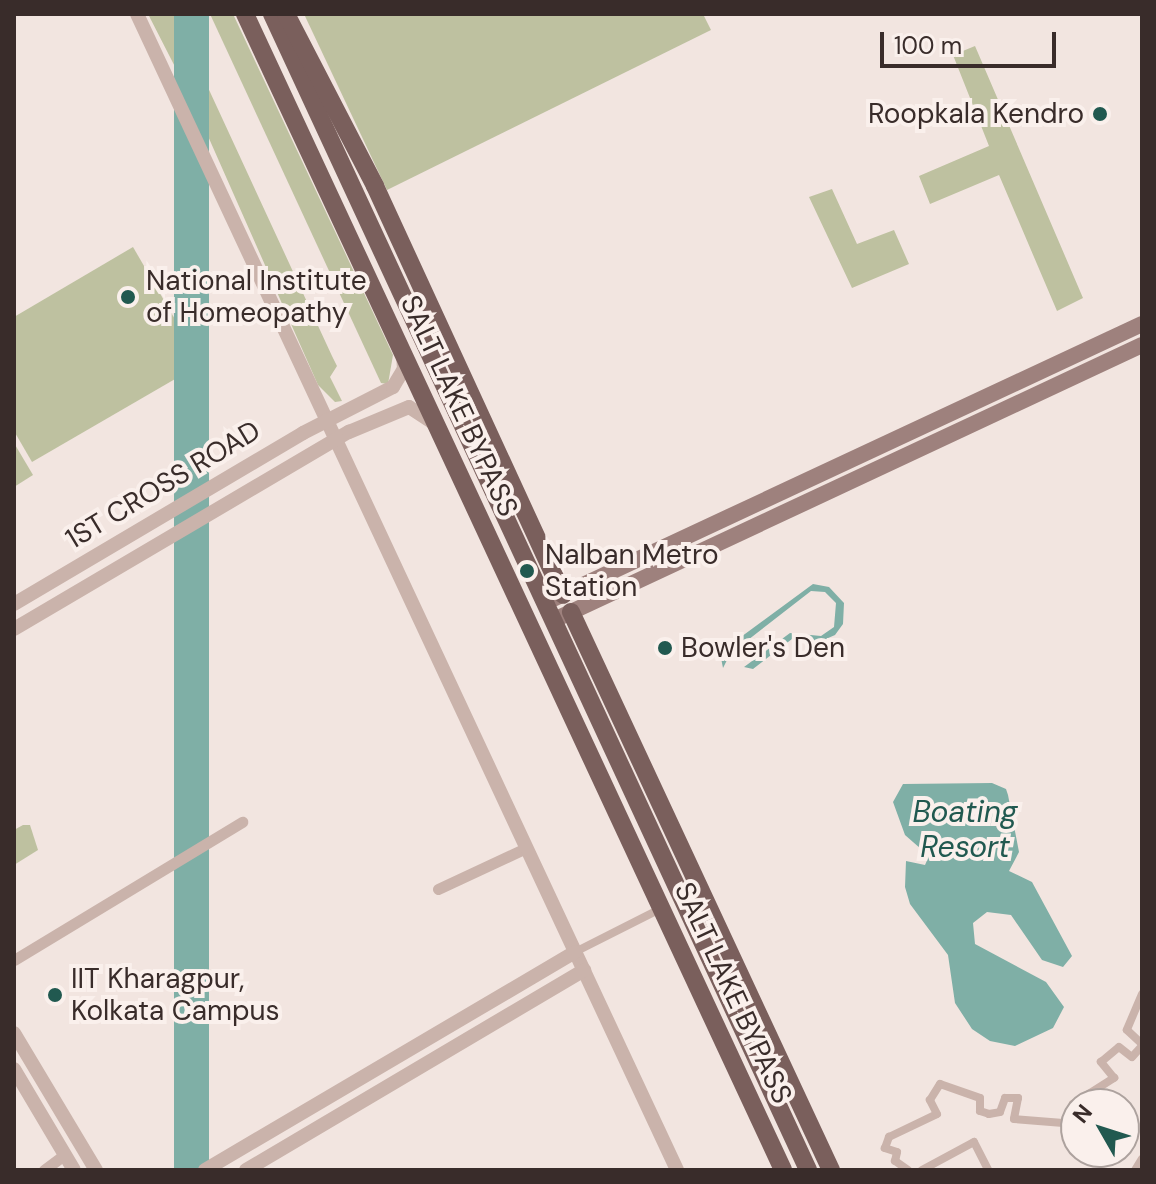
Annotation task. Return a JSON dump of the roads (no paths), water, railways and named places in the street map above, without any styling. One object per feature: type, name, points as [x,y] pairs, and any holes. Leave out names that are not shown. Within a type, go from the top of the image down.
[{"type":"main road","name":"SALT LAKE BYPASS","points":[[272,14],[471,443],[558,607],[692,895],[831,1170]]},
{"type":"main road","name":"SALT LAKE BYPASS","points":[[286,14],[352,143],[500,457],[558,607]]},
{"type":"main road","name":"SALT LAKE BYPASS","points":[[249,15],[783,1170]]},
{"type":"main road","points":[[349,182],[352,143]]},
{"type":"main road","points":[[558,607],[1142,324]]},
{"type":"main road","points":[[558,607],[1142,345]]},
{"type":"main road","points":[[471,443],[500,457]]},
{"type":"main road","name":"SALT LAKE BYPASS","points":[[692,895],[808,1170]]},
{"type":"main road","points":[[663,907],[692,895]]},
{"type":"street","points":[[137,14],[333,416],[526,848],[677,1170]]},
{"type":"street","name":"1ST CROSS ROAD","points":[[14,604],[333,416],[393,387],[404,369],[402,351]]},
{"type":"street","name":"1ST CROSS ROAD","points":[[14,629],[342,436],[402,408],[423,413],[439,429]]},
{"type":"street","points":[[200,494],[210,513]]},
{"type":"street","points":[[14,960],[242,822]]},
{"type":"street","points":[[438,889],[526,848]]},
{"type":"street","points":[[205,1170],[575,952],[663,907]]},
{"type":"street","points":[[246,1170],[584,970]]},
{"type":"street","points":[[1098,1088],[1114,1078],[1101,1062],[1119,1047],[1132,1057],[1142,1045],[1127,1030],[1142,994]]},
{"type":"street","points":[[14,1033],[96,1170]]},
{"type":"street","points":[[14,1069],[20,1093],[74,1170]]},
{"type":"street","points":[[908,1170],[895,1161],[897,1152],[885,1148],[889,1137],[937,1114],[930,1100],[940,1084],[980,1098],[980,1111],[989,1114],[1000,1112],[1005,1098],[1018,1098],[1014,1119],[1060,1121]]},
{"type":"street","points":[[922,1170],[974,1142],[988,1170]]},
{"type":"street","points":[[44,1170],[65,1154]]},
{"type":"street","points":[[1135,1170],[1142,1159]]},
{"type":"water","points":[[174,14],[209,14],[209,1170],[174,1170]]},
{"type":"water","points":[[813,584],[829,587],[844,603],[843,624],[835,635],[819,642],[792,639],[753,669],[744,667],[790,633],[821,636],[834,627],[836,603],[825,592],[811,591],[730,654],[723,668],[721,658],[730,645]]},
{"type":"water","name":"Boating Resort","points":[[992,783],[1006,789],[1008,795],[1019,852],[1009,871],[1032,882],[1072,956],[1063,967],[1042,960],[1011,915],[987,912],[973,923],[975,944],[1046,982],[1064,1007],[1053,1028],[1015,1046],[990,1041],[972,1029],[955,1003],[948,955],[910,904],[905,887],[906,861],[925,865],[929,856],[905,835],[893,802],[903,784]]},
{"type":"place","name":"Roopkala Kendro","points":[[1100,114]]},
{"type":"place","name":"National Institute of Homeopathy","points":[[128,297]]},
{"type":"place","name":"Nalban Metro Station","points":[[527,571]]},
{"type":"place","name":"Bowler's Den","points":[[665,648]]},
{"type":"place","name":"IIT Kharagpur, Kolkata Campus","points":[[55,995]]}]
